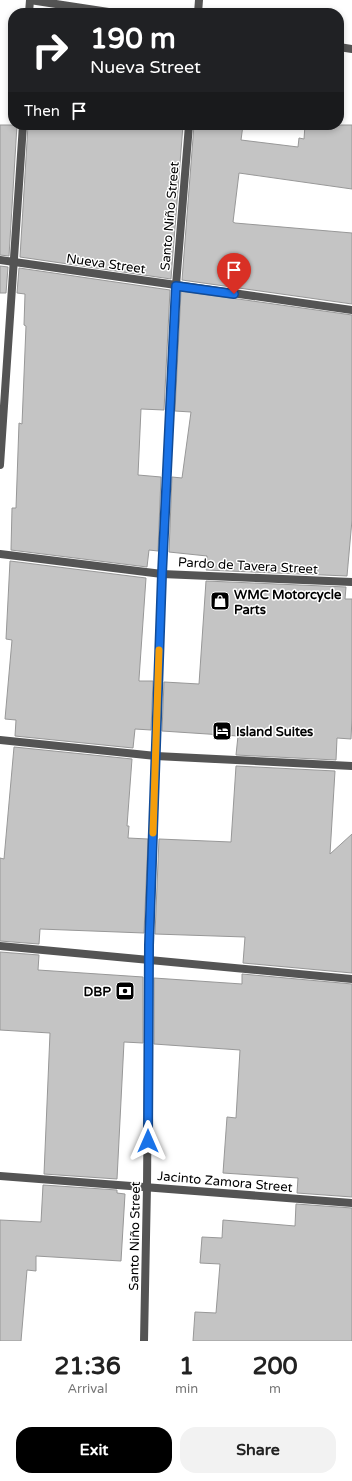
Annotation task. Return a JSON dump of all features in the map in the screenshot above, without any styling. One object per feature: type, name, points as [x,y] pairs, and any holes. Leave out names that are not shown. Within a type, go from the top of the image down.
[{"type":"street","points":[[30,0],[82,8]]},
{"type":"street","points":[[0,465],[15,262],[23,130]]},
{"type":"street","name":"Santo Niño Street","points":[[144,1341],[149,960],[162,574],[176,286],[189,130]]},
{"type":"street","name":"Nueva Street","points":[[0,260],[352,310]]},
{"type":"street","name":"Pardo de Tavera Street","points":[[0,554],[162,574],[352,582]]},
{"type":"street","points":[[0,740],[156,756],[352,766]]},
{"type":"street","points":[[0,946],[352,979]]},
{"type":"street","name":"Jacinto Zamora Street","points":[[0,1176],[147,1186],[352,1203]]},
{"type":"building","points":[[0,125],[8,125],[8,130],[17,130],[9,256],[0,255]]},
{"type":"building","points":[[344,125],[352,125],[352,189],[239,173],[233,222],[352,233],[352,304],[182,280],[194,130],[242,130],[241,140],[298,147],[299,138],[304,139],[305,130],[344,130]]},
{"type":"building","points":[[28,130],[183,130],[171,279],[20,257]]},
{"type":"building","points":[[0,266],[8,267],[6,293],[0,293]]},
{"type":"building","points":[[19,268],[170,290],[164,410],[141,409],[138,475],[161,477],[158,551],[149,550],[147,567],[11,550],[12,508],[16,508],[19,423],[22,424],[26,326],[24,325],[25,294],[17,293]]},
{"type":"building","points":[[181,291],[352,315],[352,520],[347,576],[206,570],[207,556],[169,552],[172,477],[182,478],[191,412],[175,411]]},
{"type":"building","points":[[10,561],[146,578],[139,681],[153,681],[151,730],[135,729],[133,748],[15,736],[16,720],[5,719],[12,640],[6,639]]},
{"type":"building","points":[[206,581],[346,587],[345,599],[352,599],[351,739],[337,738],[336,760],[236,755],[238,736],[162,731],[164,682],[199,684]]},
{"type":"building","points":[[14,747],[132,759],[127,826],[129,826],[128,838],[148,839],[144,933],[40,929],[39,944],[0,941],[0,858],[4,859]]},
{"type":"building","points":[[236,766],[335,771],[330,854],[352,834],[352,973],[243,963],[245,937],[155,934],[159,839],[231,842]]},
{"type":"building","points":[[0,952],[39,955],[38,970],[143,977],[143,1043],[124,1042],[117,1179],[44,1174],[50,1033],[0,1030]]},
{"type":"building","points":[[242,974],[352,984],[352,1197],[297,1193],[298,1178],[223,1173],[227,1117],[236,1118],[240,1050],[154,1044],[154,978],[242,984]]},
{"type":"building","points":[[43,1185],[117,1190],[117,1193],[125,1194],[121,1261],[36,1256],[36,1271],[27,1270],[21,1341],[0,1341],[0,1220],[41,1222]]},
{"type":"building","points":[[296,1204],[352,1208],[352,1341],[193,1341],[195,1312],[216,1313],[220,1264],[200,1263],[202,1237],[222,1238],[223,1220],[295,1226]]},
{"type":"slow traffic","points":[[153,833],[159,650]]},
{"type":"place","name":"WMC Motorcycle Parts","points":[[220,601]]},
{"type":"place","name":"Island Suites","points":[[222,731]]},
{"type":"place","name":"DBP","points":[[125,991]]},
{"type":"route","points":[[148,1141],[149,945],[162,574],[176,286],[234,294]]}]
